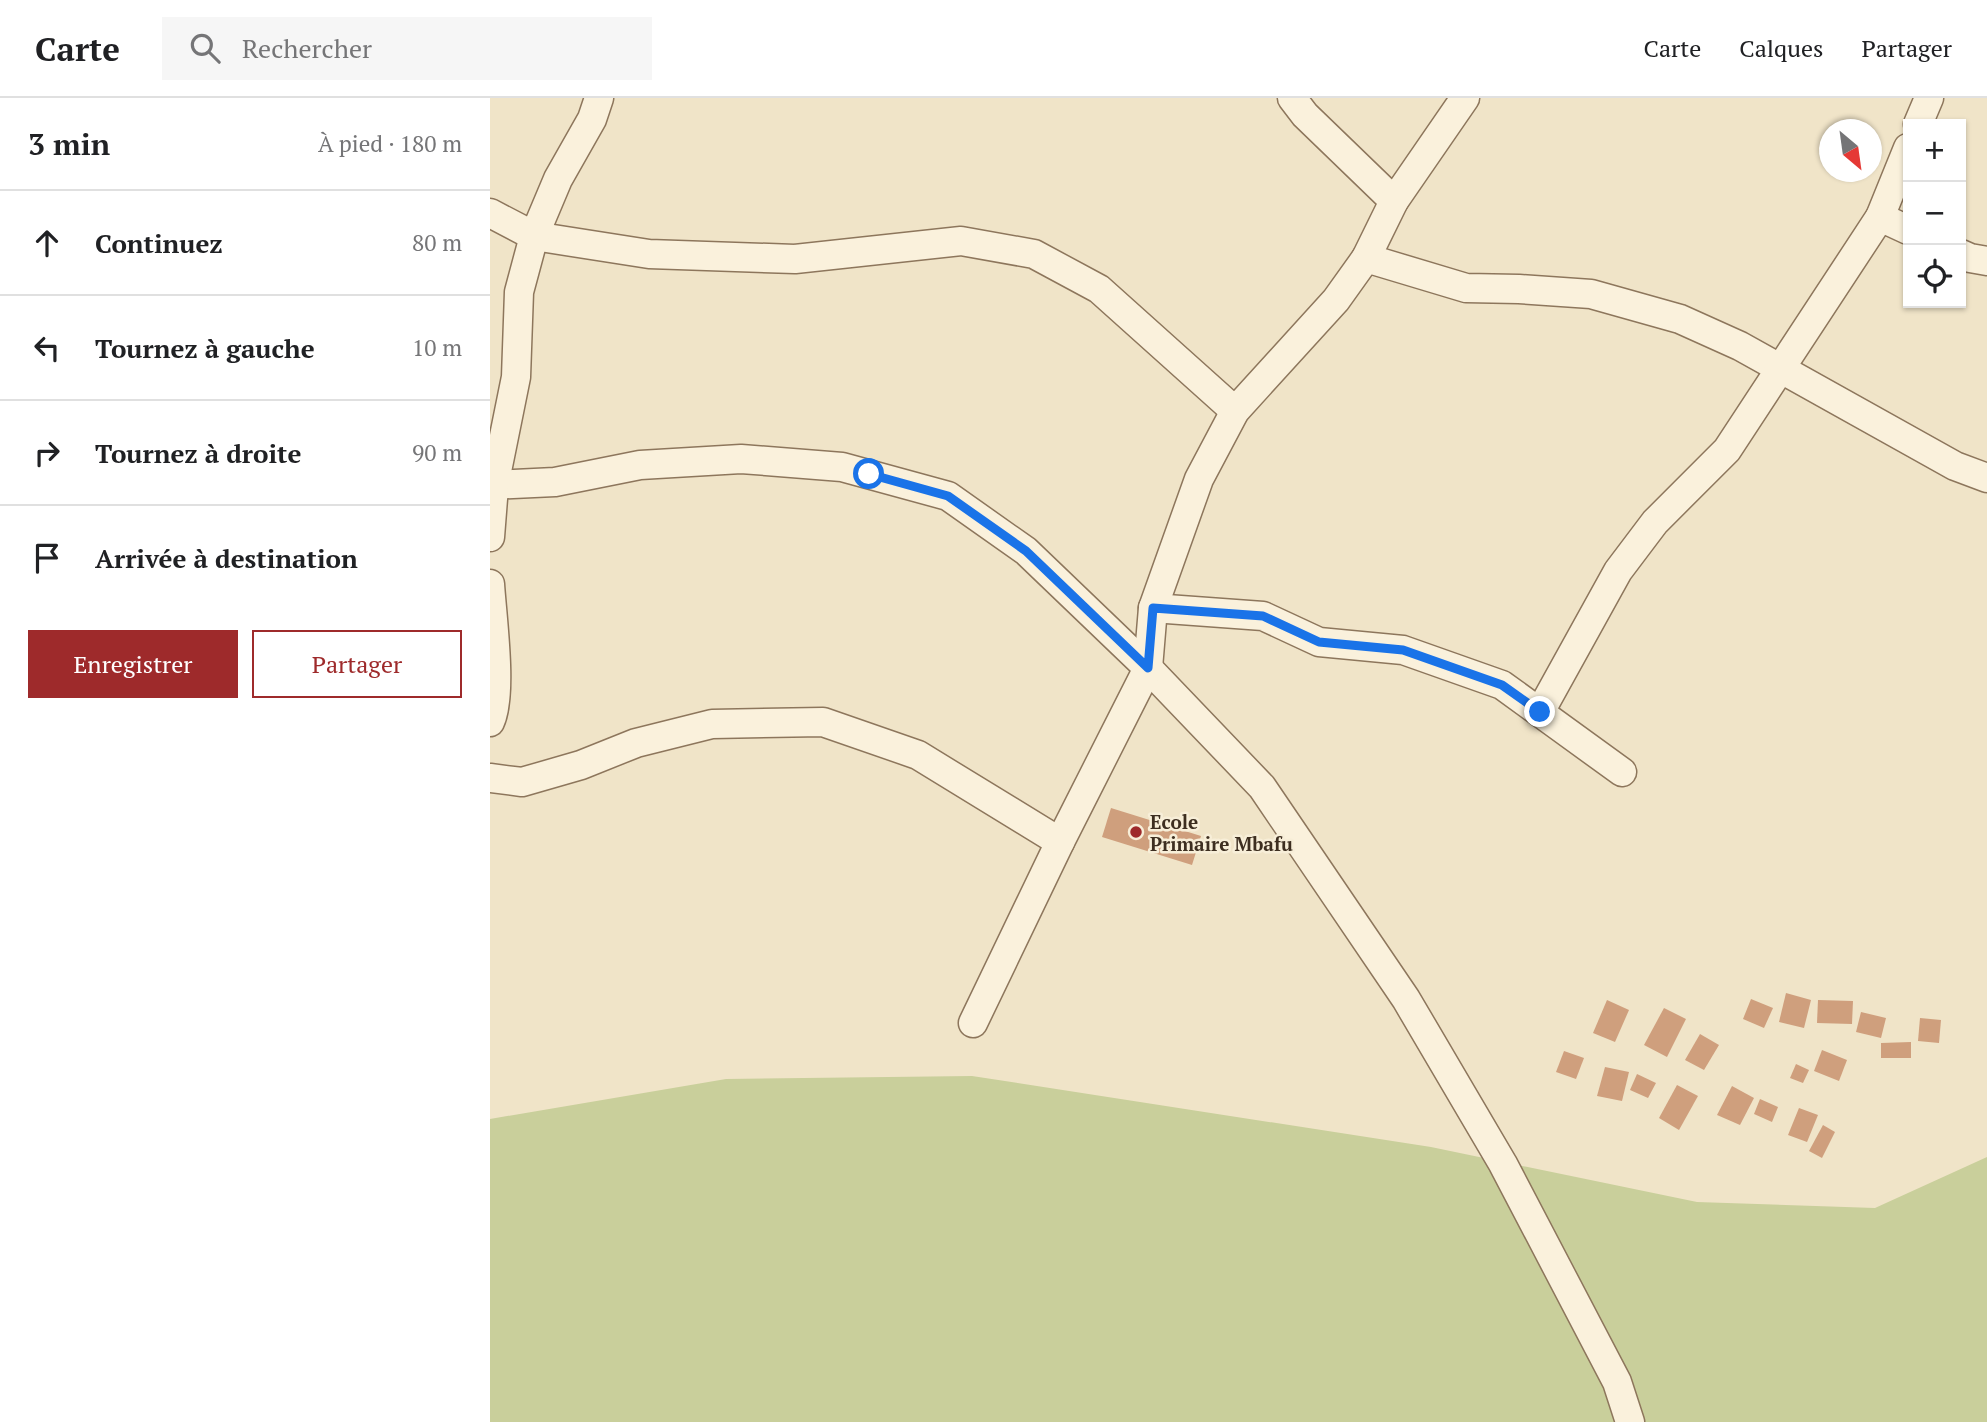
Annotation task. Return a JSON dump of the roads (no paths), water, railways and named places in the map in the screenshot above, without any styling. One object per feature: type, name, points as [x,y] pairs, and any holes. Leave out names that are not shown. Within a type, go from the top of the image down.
[{"type":"street","points":[[490,537],[492,485],[516,377],[519,292],[534,236],[558,178],[592,119],[599,98]]},
{"type":"street","points":[[1292,98],[1305,115],[1394,201]]},
{"type":"street","points":[[973,1023],[1148,668],[1153,608],[1199,479],[1235,411],[1336,300],[1366,258],[1394,201],[1465,98]]},
{"type":"street","points":[[1920,119],[1929,98]]},
{"type":"street","points":[[1540,712],[1618,571],[1655,522],[1727,450],[1880,217],[1903,160]]},
{"type":"street","points":[[490,213],[534,236],[649,254],[781,259],[961,241],[1034,254],[1099,289],[1235,411]]},
{"type":"street","points":[[1880,217],[1903,228]]},
{"type":"street","points":[[1966,255],[1987,261]]},
{"type":"street","points":[[1366,258],[1466,288],[1591,294],[1680,318],[1740,346],[1944,460],[1987,478]]},
{"type":"street","points":[[492,485],[555,482],[640,465],[741,459],[842,467],[948,496],[1026,551],[1148,668],[1262,787],[1406,999],[1510,1176],[1617,1382],[1630,1422]]},
{"type":"street","points":[[490,584],[496,662],[495,712],[490,722]]},
{"type":"street","points":[[1153,608],[1263,616],[1319,642],[1403,650],[1502,685],[1622,772]]},
{"type":"street","points":[[490,778],[522,782],[581,765],[636,743],[712,724],[823,722],[918,755],[1060,842]]},
{"type":"place","name":"Ecole Primaire Mbafu","points":[[1136,832]]}]
